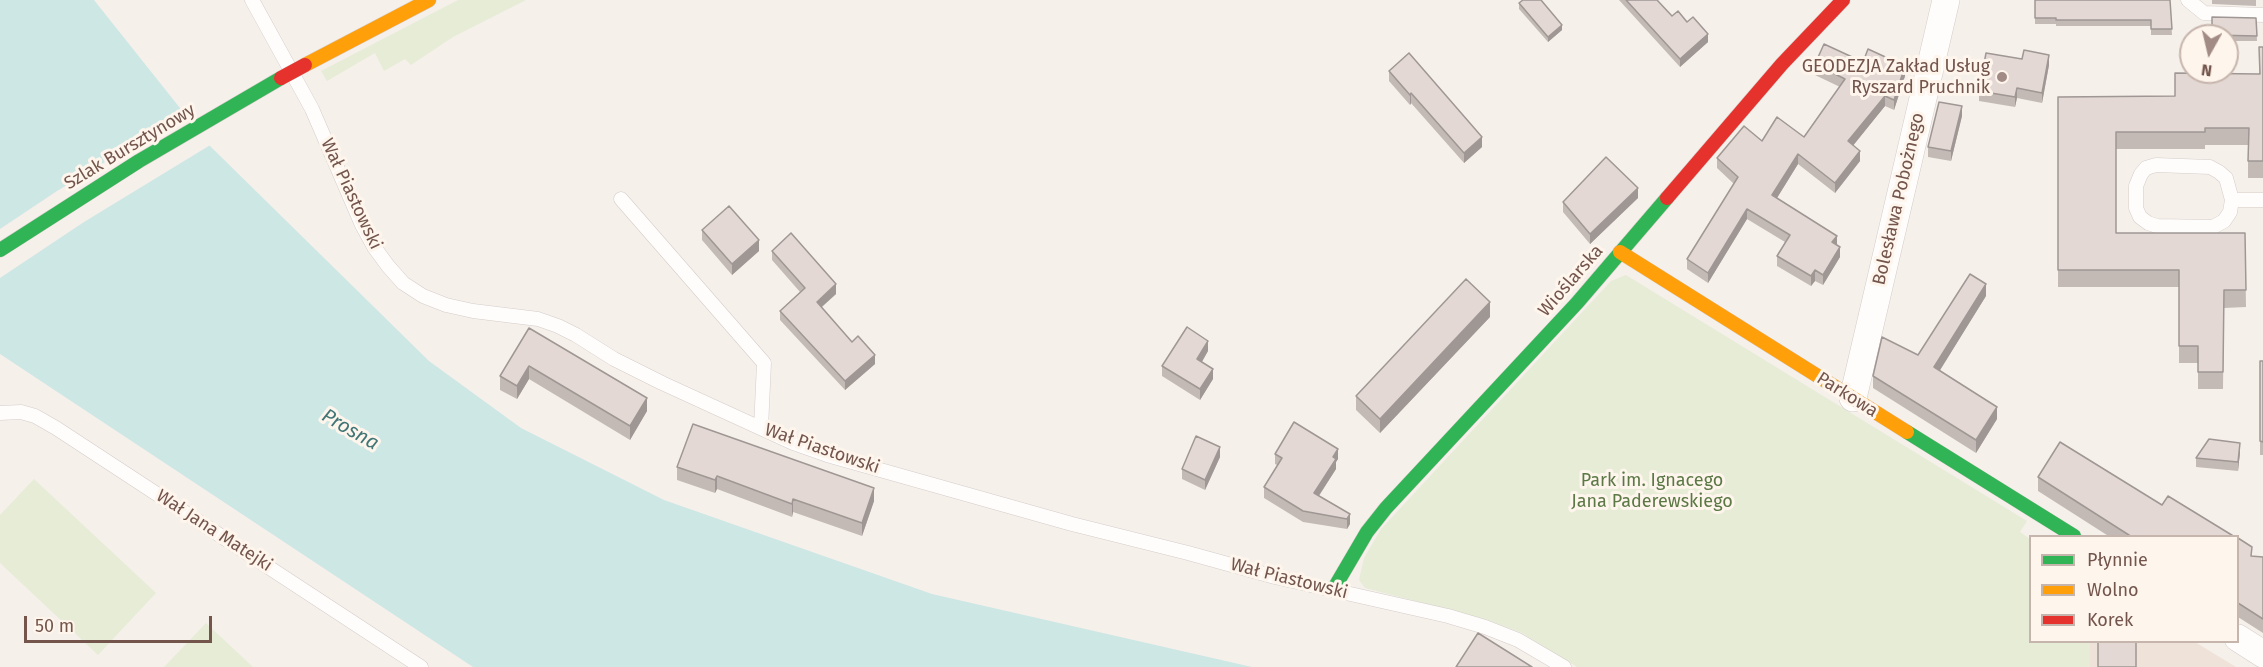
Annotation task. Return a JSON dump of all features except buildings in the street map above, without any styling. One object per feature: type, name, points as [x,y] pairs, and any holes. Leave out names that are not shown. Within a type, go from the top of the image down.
[{"type":"street","name":"Szlak Bursztynowy","points":[[0,250],[139,161],[231,107],[429,0]]},
{"type":"street","name":"Wioślarska","points":[[1333,590],[1361,541],[1386,508],[1577,303],[1782,64],[1843,0]]},
{"type":"street","name":"Bolesława Pobożnego","points":[[1853,398],[1946,0]]},
{"type":"street","name":"Parkowa","points":[[1620,252],[2071,535]]},
{"type":"street","points":[[2239,639],[2263,654]]},
{"type":"lane","name":"Wał Piastowski","points":[[252,0],[312,109],[362,225],[388,266],[404,283],[423,296],[446,305],[538,319],[558,326],[652,378],[761,428],[827,455],[1010,508],[1275,577],[1448,616],[1518,640],[1564,667]]},
{"type":"lane","points":[[2188,0],[2204,13],[2263,15]]},
{"type":"lane","points":[[2156,165],[2210,167],[2226,178],[2232,200],[2230,212],[2224,221],[2213,227],[2157,226],[2140,217],[2136,208],[2136,186],[2146,168],[2156,165]]},
{"type":"lane","points":[[621,199],[764,363],[761,428]]},
{"type":"lane","points":[[2232,200],[2263,200]]},
{"type":"lane","name":"Wał Jana Matejki","points":[[0,413],[21,412],[35,416],[56,428],[421,667]]},
{"type":"shaded area","points":[[2090,643],[2197,643],[2236,667],[2090,667]]},
{"type":"green space","points":[[458,0],[526,0],[453,37],[411,65],[405,59],[384,71],[375,53],[327,81],[321,71]]},
{"type":"green space","name":"Park im. Ignacego Jana Paderewskiego","points":[[1626,275],[2027,521],[2020,532],[2029,538],[2029,643],[2090,643],[2090,667],[1577,667],[1522,633],[1488,620],[1365,588],[1359,580],[1364,558],[1381,529],[1611,281]]},
{"type":"green space","points":[[34,479],[156,593],[98,655],[0,563],[0,515]]},
{"type":"green space","points":[[206,623],[253,667],[164,667]]},
{"type":"water","name":"Prosna","points":[[0,0],[94,0],[211,147],[429,361],[521,428],[664,500],[932,594],[1252,667],[473,667],[0,354]]},
{"type":"pier","points":[[187,112],[212,144],[84,222],[0,278],[0,229],[57,191]]},
{"type":"traffic: fast","points":[[0,250],[139,161],[281,78]]},
{"type":"traffic: fast","points":[[1333,590],[1367,532],[1386,508],[1577,303],[1667,198]]},
{"type":"traffic: fast","points":[[1907,432],[2072,535]]},
{"type":"traffic: slow","points":[[305,65],[429,0]]},
{"type":"traffic: slow","points":[[1620,252],[1907,432]]},
{"type":"traffic: jam","points":[[1667,198],[1782,64],[1843,0]]},
{"type":"traffic: jam","points":[[281,78],[305,65]]},
{"type":"place","name":"GEODEZJA Zakład Usług Ryszard Pruchnik","points":[[2002,77]]}]
